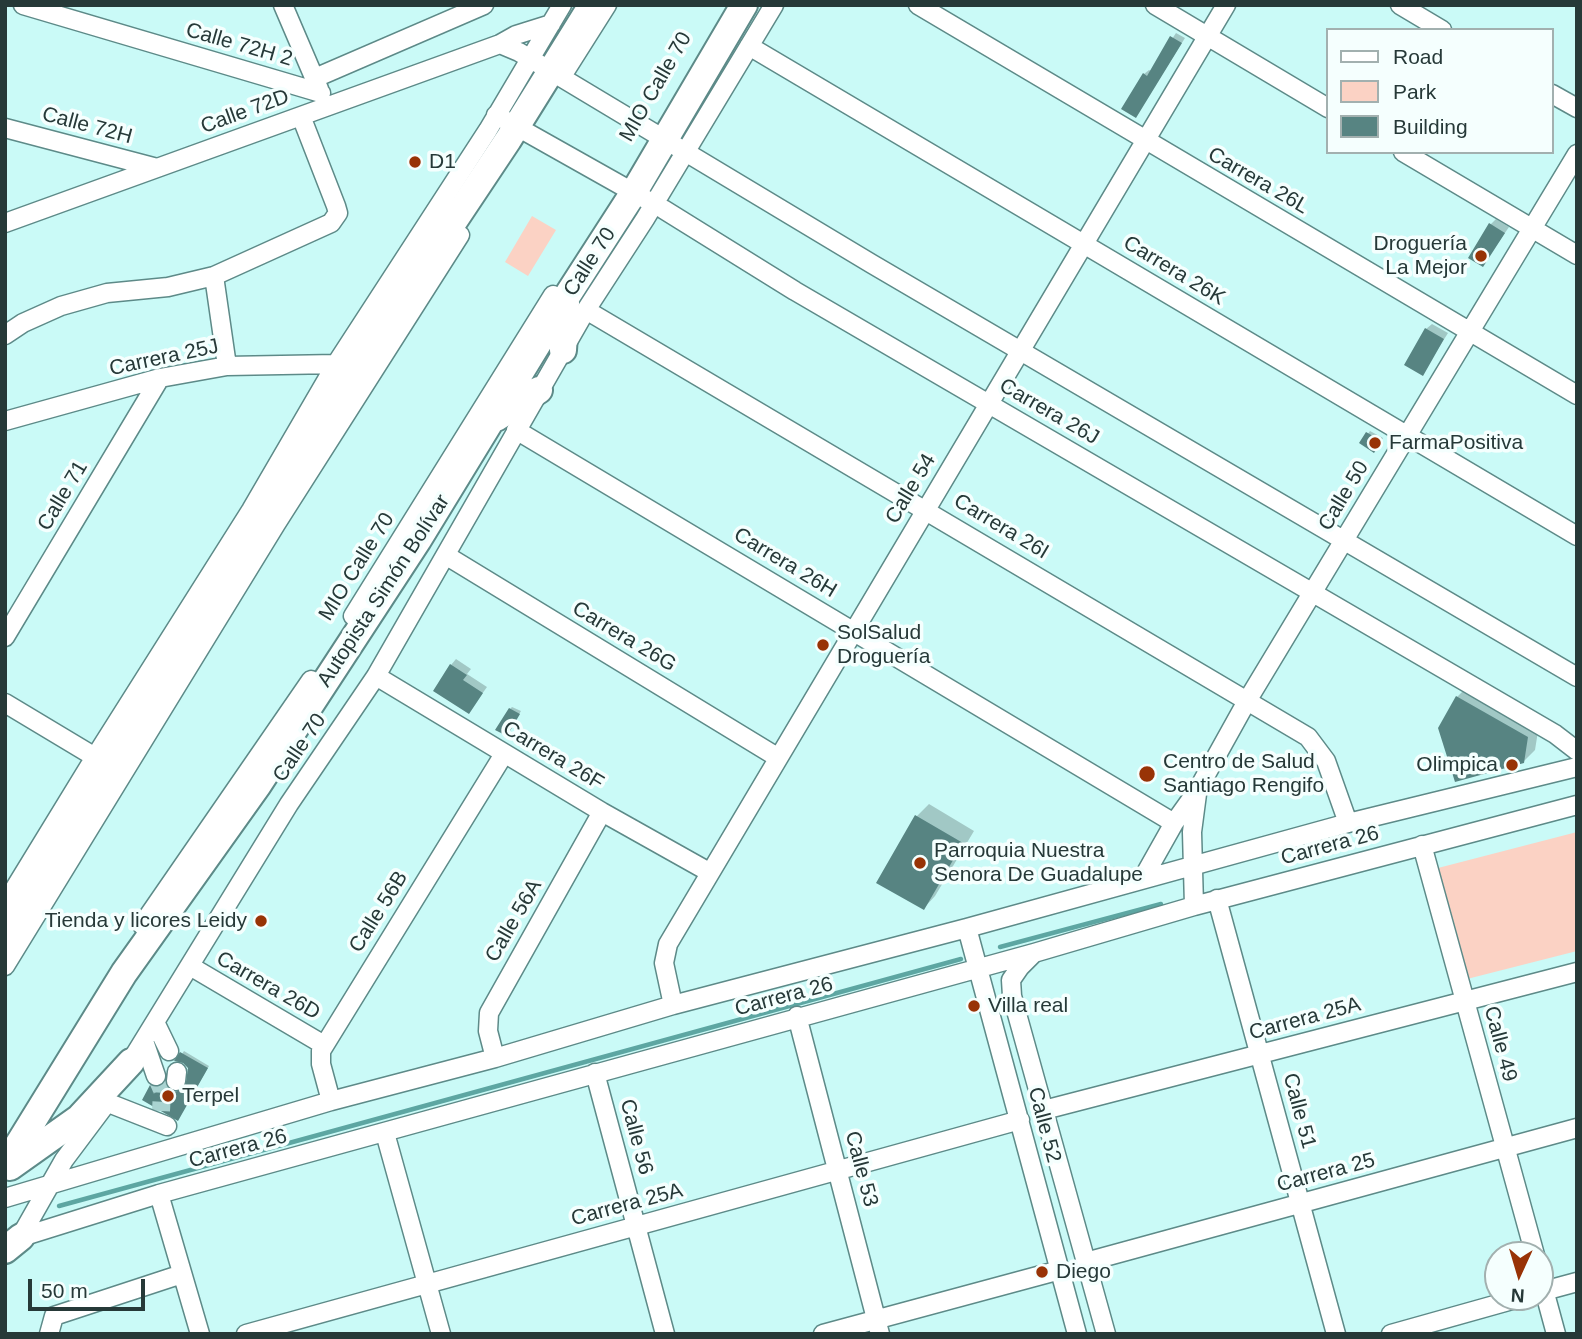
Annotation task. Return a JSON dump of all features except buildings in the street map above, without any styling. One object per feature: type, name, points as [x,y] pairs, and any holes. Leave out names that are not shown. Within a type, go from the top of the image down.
[{"type":"highway","points":[[6,961],[258,514],[592,5]]},
{"type":"highway","name":"Autopista Simón Bolívar","points":[[5,1168],[124,973],[258,785],[418,541],[491,421],[576,303],[669,143],[744,5]]},
{"type":"highway","points":[[563,350],[576,303]]},
{"type":"highway","points":[[491,421],[540,390]]},
{"type":"highway","points":[[5,1168],[79,1118],[137,1052]]},
{"type":"street","name":"Calle 72H 2","points":[[23,5],[321,93]]},
{"type":"street","points":[[283,5],[321,93],[484,5]]},
{"type":"street","points":[[548,70],[607,5]]},
{"type":"street","name":"MIO Calle 70","points":[[669,143],[730,5]]},
{"type":"street","points":[[669,143],[749,46],[774,5]]},
{"type":"street","name":"Carrera 26L","points":[[918,5],[1577,395]]},
{"type":"street","points":[[1155,5],[1326,107]]},
{"type":"street","name":"Calle 54","points":[[673,1005],[664,955],[667,944],[1226,5]]},
{"type":"street","points":[[1400,5],[1439,28]]},
{"type":"street","points":[[548,70],[555,13]]},
{"type":"street","name":"Calle 72D","points":[[5,223],[302,116],[321,93],[500,44],[555,13]]},
{"type":"street","points":[[500,44],[510,46],[548,70]]},
{"type":"street","name":"Carrera 26K","points":[[749,46],[1577,536]]},
{"type":"street","name":"Carrera 26J","points":[[548,70],[1577,677]]},
{"type":"street","points":[[1554,95],[1577,108]]},
{"type":"street","points":[[5,335],[23,323],[72,303],[107,293],[168,287],[214,276],[331,223],[338,213],[302,116]]},
{"type":"street","points":[[5,904],[95,757],[258,514],[336,364],[513,124]]},
{"type":"street","points":[[6,961],[276,524],[513,124]]},
{"type":"street","name":"Carrera 26J","points":[[513,124],[638,194],[795,291],[1544,727],[1577,751]]},
{"type":"street","name":"Calle 72H","points":[[5,128],[157,168]]},
{"type":"street","points":[[1406,154],[1577,255]]},
{"type":"street","name":"Calle 50","points":[[1143,878],[1577,154]]},
{"type":"street","name":"MIO Calle 70","points":[[5,1142],[113,967],[332,650],[556,290],[638,194]]},
{"type":"street","points":[[214,276],[227,366]]},
{"type":"street","name":"Carrera 26I","points":[[576,303],[1308,737],[1326,761],[1348,823]]},
{"type":"street","name":"Calle 70","points":[[9,1247],[52,1183],[64,1160],[106,1102],[289,804],[376,676],[563,350]]},
{"type":"street","name":"Carrera 25J","points":[[5,422],[160,378],[227,366],[336,364]]},
{"type":"street","name":"Calle 71","points":[[5,637],[160,378]]},
{"type":"street","name":"Carrera 26H","points":[[516,430],[1174,823]]},
{"type":"street","name":"Carrera 26G","points":[[447,556],[777,757]]},
{"type":"street","name":"Carrera 26F","points":[[376,676],[503,754],[709,872]]},
{"type":"street","points":[[5,703],[95,757]]},
{"type":"street","name":"Calle 56B","points":[[324,1045],[503,754]]},
{"type":"street","name":"Carrera 26","points":[[5,1198],[331,1101],[495,1058],[673,1005],[967,928],[1348,823],[1577,767]]},
{"type":"street","name":"Calle 50","points":[[1194,906],[1191,865],[1197,791]]},
{"type":"street","name":"Carrera 26","points":[[9,1247],[159,1194],[797,1016],[1034,953],[1217,899],[1577,805]]},
{"type":"street","name":"Calle 56A","points":[[495,1058],[488,1031],[489,1013],[603,812]]},
{"type":"street","name":"Calle 49","points":[[1422,845],[1531,1241]]},
{"type":"street","name":"Calle 51","points":[[1217,899],[1336,1334]]},
{"type":"street","name":"Calle 52","points":[[967,928],[1077,1334]]},
{"type":"street","name":"Calle 52","points":[[1034,953],[1011,980],[1012,996],[1106,1334]]},
{"type":"street","name":"Carrera 26D","points":[[190,966],[324,1045]]},
{"type":"street","name":"Carrera 25A","points":[[1044,1110],[1577,972]]},
{"type":"street","name":"Calle 53","points":[[797,1016],[878,1326]]},
{"type":"street","points":[[155,1022],[169,1051]]},
{"type":"street","points":[[324,1045],[320,1060],[331,1101]]},
{"type":"street","points":[[137,1052],[156,1076]]},
{"type":"street","name":"Calle 56","points":[[595,1073],[665,1334]]},
{"type":"street","points":[[106,1102],[164,1119],[179,1146]]},
{"type":"street","name":"Carrera 25A","points":[[246,1334],[1020,1120]]},
{"type":"street","name":"Carrera 25","points":[[1086,1262],[1577,1128]]},
{"type":"street","points":[[384,1133],[441,1334]]},
{"type":"street","points":[[159,1194],[200,1334]]},
{"type":"street","points":[[823,1334],[878,1326],[1060,1270]]},
{"type":"street","points":[[52,1325],[182,1274]]},
{"type":"street","points":[[1554,1285],[1577,1282]]},
{"type":"street","points":[[1391,1334],[1484,1308]]},
{"type":"street","points":[[1549,1311],[1556,1334]]},
{"type":"green space","points":[[532,216],[556,230],[528,276],[505,262]]},
{"type":"green space","points":[[1577,832],[1577,951],[1467,979],[1438,868]]},
{"type":"waterway","points":[[1000,947],[1161,904]]},
{"type":"waterway","points":[[59,1206],[961,959]]},
{"type":"tunnel","points":[[156,1076],[162,1090],[161,1111]]},
{"type":"place","name":"D1","points":[[415,162]]},
{"type":"place","name":"Droguería La Mejor","points":[[1481,256]]},
{"type":"place","name":"FarmaPositiva","points":[[1375,443]]},
{"type":"place","name":"SolSalud Droguería","points":[[823,645]]},
{"type":"place","name":"Olimpica","points":[[1512,765]]},
{"type":"place","name":"Centro de Salud Santiago Rengifo","points":[[1147,774]]},
{"type":"place","name":"Parroquia Nuestra Senora De Guadalupe","points":[[920,863]]},
{"type":"place","name":"Tienda y licores Leidy","points":[[261,921]]},
{"type":"place","name":"Villa real","points":[[974,1006]]},
{"type":"place","name":"Terpel","points":[[168,1096]]},
{"type":"place","name":"Diego","points":[[1042,1272]]}]
